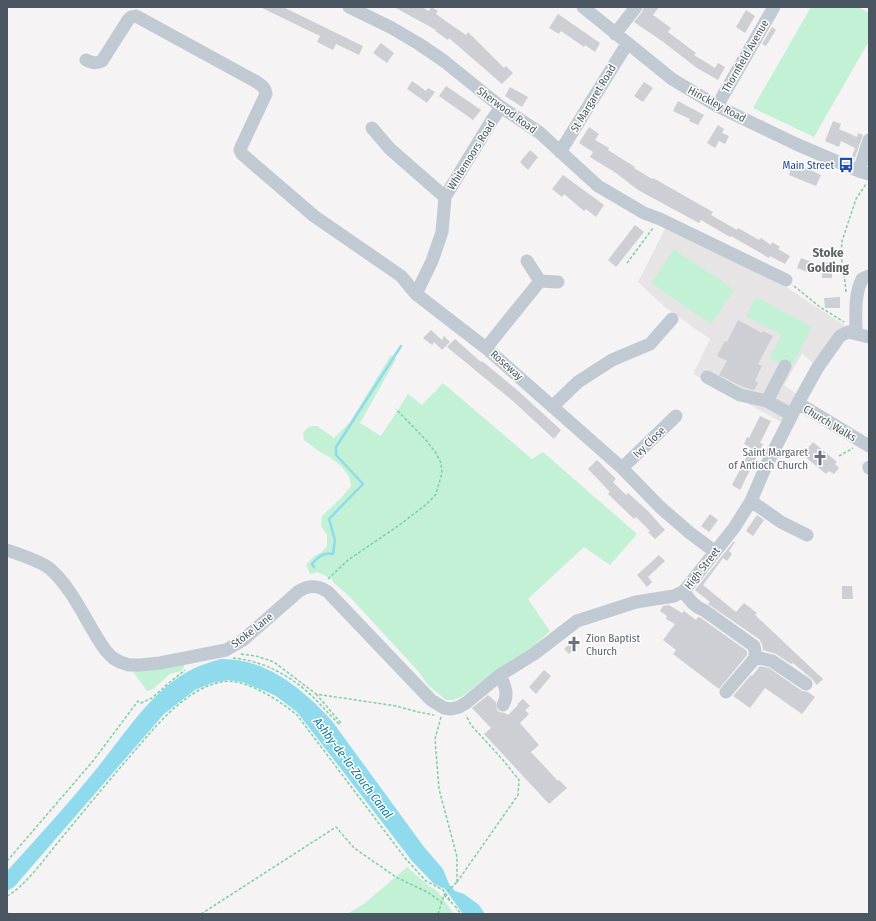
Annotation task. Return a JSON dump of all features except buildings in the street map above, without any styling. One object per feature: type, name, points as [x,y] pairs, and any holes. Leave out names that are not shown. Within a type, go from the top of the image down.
[{"type":"street","name":"Sherwood Road","points":[[349,7],[408,36],[444,61],[501,107],[540,133],[598,186],[644,213],[660,219],[786,280]]},
{"type":"street","name":"Hinckley Road","points":[[582,7],[672,79],[717,106],[796,144],[864,172]]},
{"type":"street","points":[[615,34],[636,7]]},
{"type":"street","name":"Thornfield Avenue","points":[[717,106],[774,7]]},
{"type":"street","name":"Roseway","points":[[86,60],[93,63],[102,61],[128,20],[131,17],[136,16],[263,86],[266,90],[266,94],[240,150],[246,159],[314,216],[401,276],[416,294],[486,348],[622,468],[660,507],[690,533],[714,551]]},
{"type":"street","name":"St Margaret Road","points":[[560,152],[627,44]]},
{"type":"street","name":"Whitemoors Road","points":[[416,294],[432,261],[442,232],[445,197],[501,107]]},
{"type":"street","points":[[372,128],[390,149],[445,197]]},
{"type":"street","points":[[864,172],[869,140]]},
{"type":"street","points":[[527,261],[540,281]]},
{"type":"street","points":[[869,276],[862,279],[859,286],[856,333],[869,337]]},
{"type":"street","points":[[540,281],[558,282]]},
{"type":"street","points":[[486,348],[540,281]]},
{"type":"street","points":[[553,406],[578,382],[612,360],[650,344],[672,319]]},
{"type":"street","name":"High Street","points":[[459,707],[500,675],[534,654],[577,621],[636,602],[674,596],[684,591],[714,551],[734,528],[751,501],[766,466],[818,367],[840,336],[848,332],[856,333]]},
{"type":"street","points":[[767,402],[785,366]]},
{"type":"street","name":"Church Walks","points":[[706,377],[740,395],[795,409],[866,444]]},
{"type":"street","name":"Ivy Close","points":[[622,468],[677,415]]},
{"type":"street","points":[[751,501],[782,522],[807,535]]},
{"type":"street","name":"Stoke Lane","points":[[7,550],[48,567],[63,583],[106,651],[113,658],[129,665],[160,663],[226,650],[243,640],[299,590],[307,586],[322,587]]},
{"type":"street","points":[[322,587],[443,712],[459,707]]},
{"type":"street","points":[[684,591],[687,598],[697,607],[706,611],[754,646],[756,657]]},
{"type":"street","points":[[756,657],[772,661],[806,684]]},
{"type":"street","points":[[726,692],[756,657]]},
{"type":"street","points":[[500,675],[506,685],[506,696],[503,705]]},
{"type":"path","points":[[847,296],[841,256],[842,241],[856,199],[869,180]]},
{"type":"path","points":[[627,263],[660,219]]},
{"type":"path","points":[[786,280],[820,308],[845,323],[846,316]]},
{"type":"path","points":[[322,587],[330,575],[348,560],[404,522],[427,504],[436,494],[442,473],[441,463],[436,453],[425,439],[396,409]]},
{"type":"path","points":[[839,456],[866,444]]},
{"type":"path","points":[[230,658],[266,665],[279,671],[312,696],[330,716],[339,724],[340,723],[316,694],[274,662],[256,656],[238,654]]},
{"type":"path","points":[[7,861],[93,761],[138,701],[141,703],[152,698],[186,669]]},
{"type":"path","points":[[7,896],[19,887],[43,861],[154,728],[177,706],[193,694],[221,682],[228,682],[240,683],[263,692],[280,702],[297,715],[405,858],[426,881],[444,890],[454,906]]},
{"type":"path","points":[[316,694],[396,706],[418,712],[443,712],[435,739],[439,789],[457,857],[457,882]]},
{"type":"path","points":[[438,914],[444,895],[457,882],[518,795],[519,780],[503,760],[471,726],[459,707]]},
{"type":"path","points":[[201,914],[336,827],[354,848],[396,877],[428,893],[441,902]]},
{"type":"path","points":[[444,895],[461,914]]},
{"type":"shaded area","points":[[666,227],[786,287],[844,325],[845,332],[818,367],[802,354],[784,385],[802,398],[787,425],[693,374],[710,339],[665,307],[638,282]]},
{"type":"green space","points":[[811,7],[858,7],[869,13],[869,41],[814,137],[753,108]]},
{"type":"green space","points":[[674,249],[734,290],[711,324],[651,283]]},
{"type":"green space","points":[[756,297],[812,327],[790,369],[770,358],[782,335],[746,316]]},
{"type":"green space","points":[[391,355],[396,359],[360,423],[381,436],[408,394],[422,405],[443,383],[532,459],[543,452],[637,534],[610,565],[584,547],[528,599],[550,631],[516,660],[484,680],[461,697],[453,700],[446,700],[429,686],[418,671],[350,597],[333,582],[332,579],[317,572],[310,574],[306,565],[314,556],[322,552],[327,546],[327,535],[321,526],[322,516],[351,486],[349,477],[342,467],[304,440],[303,433],[307,428],[317,426],[334,438],[350,422]]},
{"type":"green space","points":[[184,663],[184,667],[181,671],[170,674],[153,689],[147,691],[131,669]]},
{"type":"green space","points":[[407,867],[438,892],[454,914],[347,914],[365,903]]},
{"type":"water","name":"Ashby-de-la-Zouch Canal","points":[[221,659],[238,660],[269,670],[296,687],[321,709],[332,721],[424,847],[443,869],[449,884],[455,891],[464,894],[479,905],[485,914],[463,914],[445,889],[434,884],[412,861],[297,712],[276,696],[242,682],[228,680],[212,683],[195,690],[164,714],[14,887],[7,891],[7,871],[76,794],[149,703],[161,691],[187,672],[204,664]]},
{"type":"waterway","points":[[314,567],[312,564],[319,557],[324,554],[333,554],[335,540],[329,519],[363,484],[336,455],[336,447],[401,346]]},
{"type":"place","name":"Main Street","points":[[846,165]]},
{"type":"place","name":"Saint Margaret of Antioch Church","points":[[820,458]]},
{"type":"place","name":"Zion Baptist Church","points":[[574,644]]},
{"type":"district","name":"Stoke Golding","points":[[828,260]]}]
